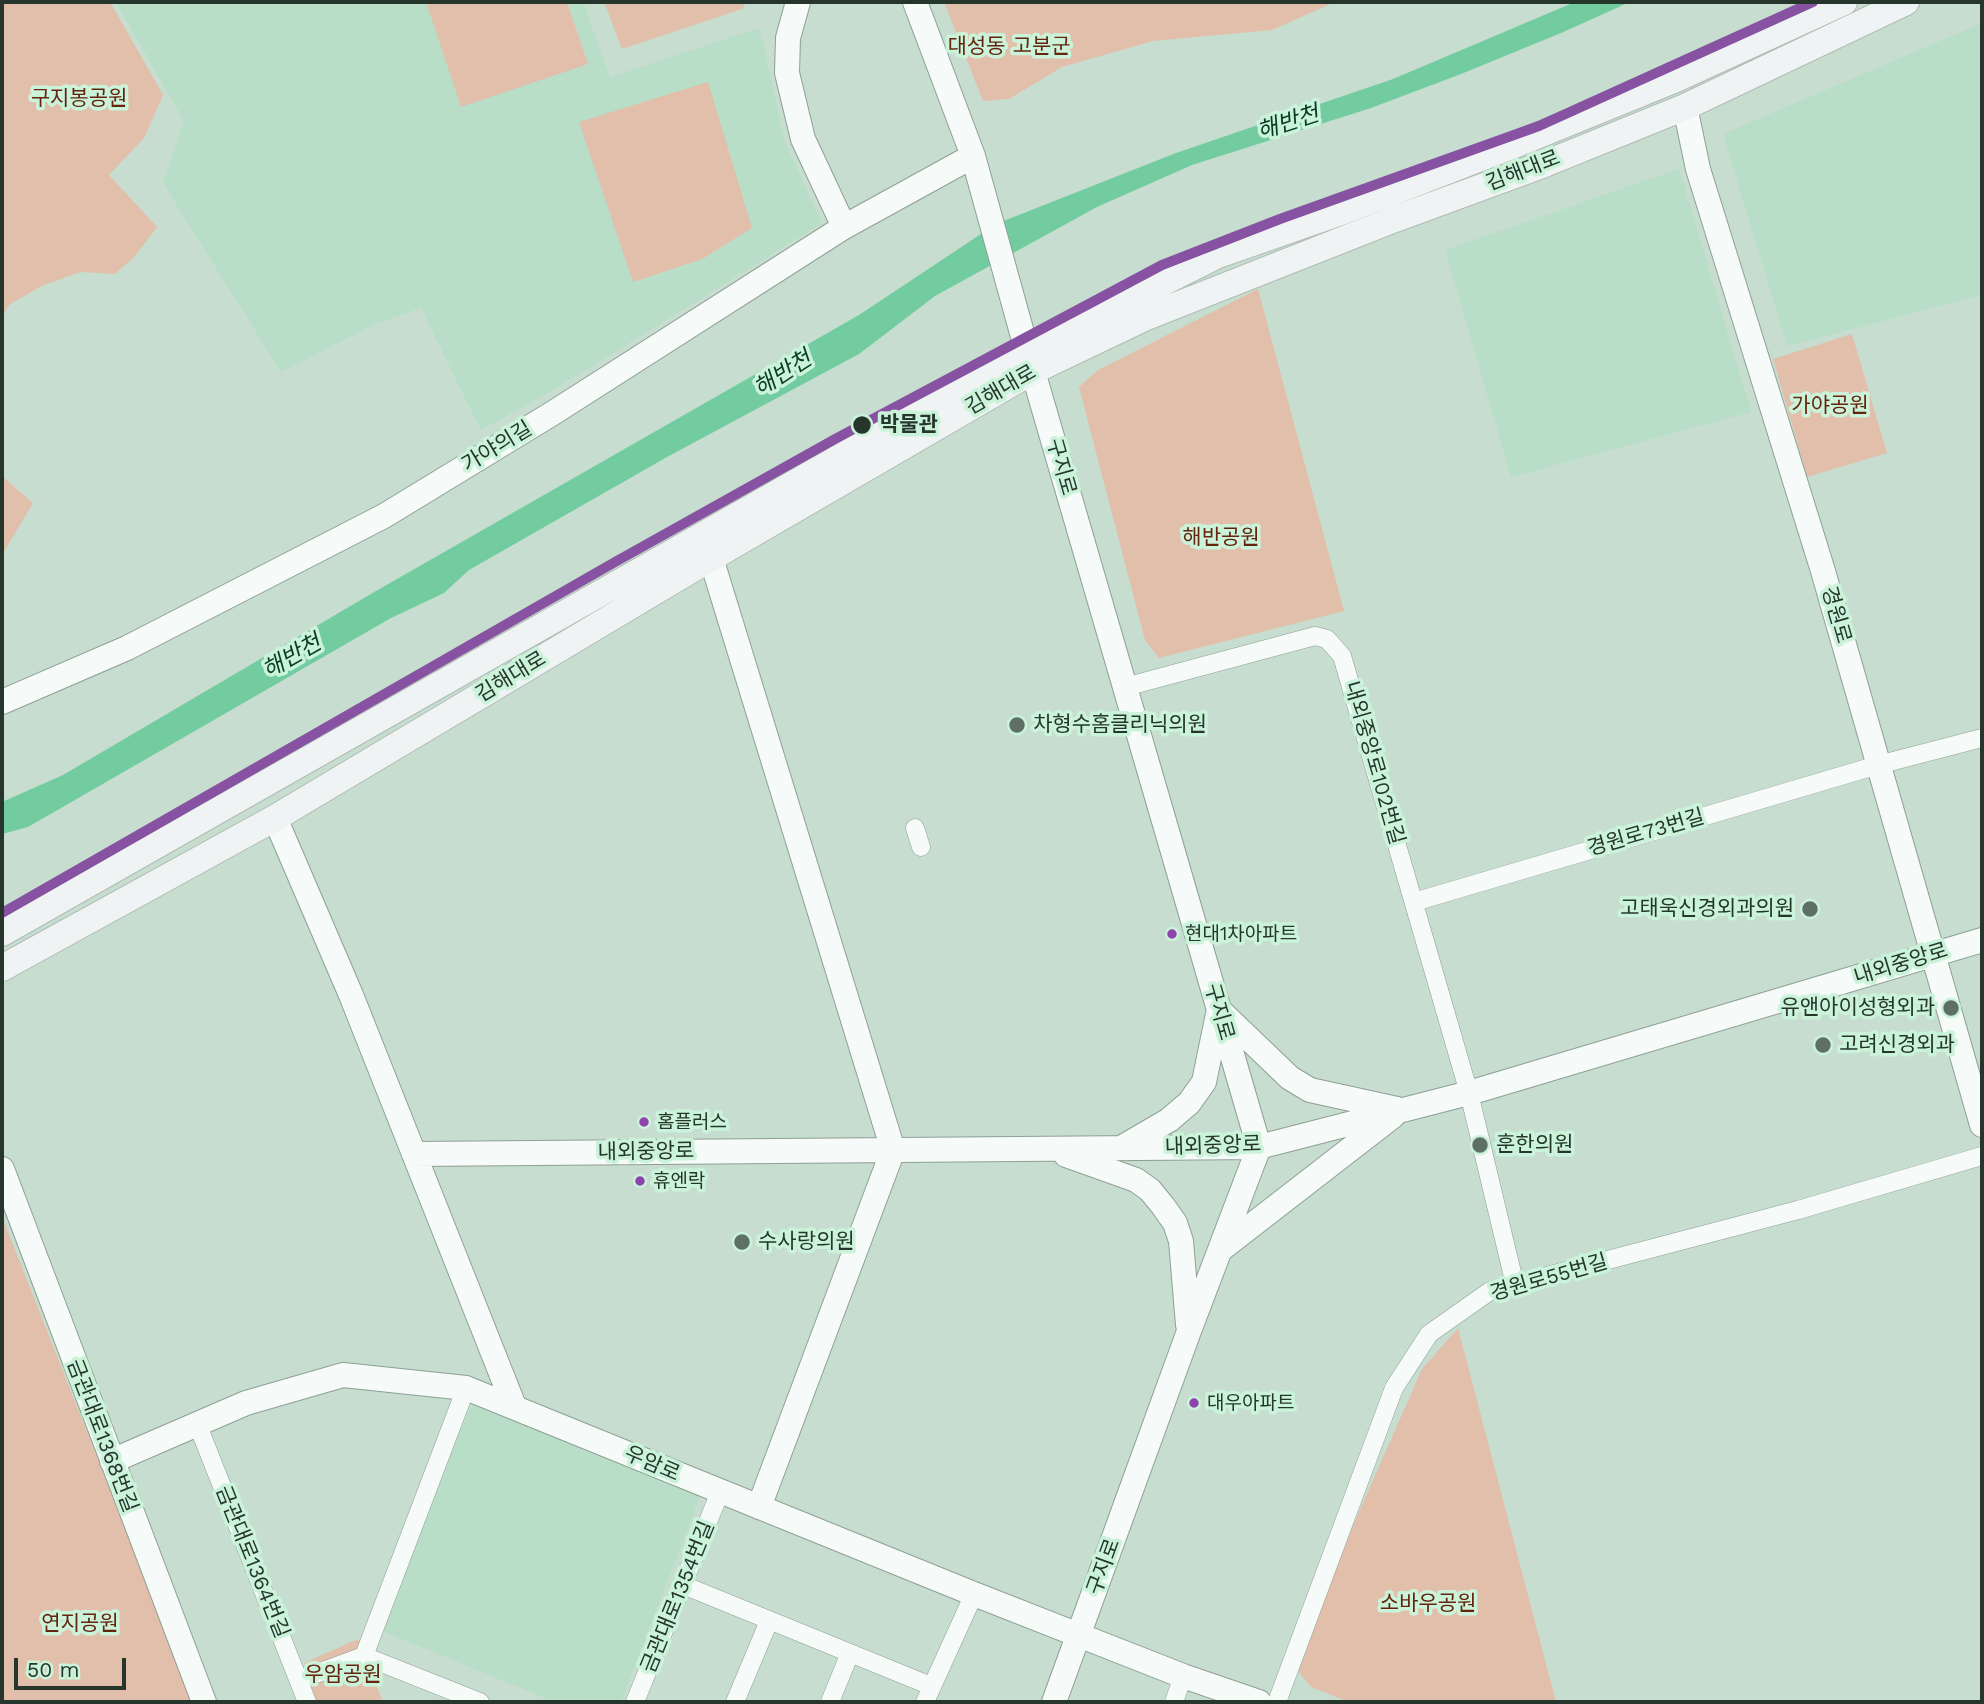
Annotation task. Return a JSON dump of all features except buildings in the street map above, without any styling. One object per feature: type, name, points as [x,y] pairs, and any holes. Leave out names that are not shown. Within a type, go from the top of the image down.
[{"type":"main road","name":"김해대로","points":[[2,933],[1218,255],[1344,211],[1512,146],[1676,79],[1844,2]]},
{"type":"main road","name":"김해대로","points":[[2,968],[275,818],[711,558],[1030,361],[1395,219],[1542,165],[1685,107],[1906,2]]},
{"type":"street","points":[[798,2],[788,38],[787,73],[803,139],[844,227]]},
{"type":"street","points":[[915,2],[973,156]]},
{"type":"street","name":"경원로","points":[[1685,107],[1698,169],[1821,563],[1982,1125]]},
{"type":"street","name":"가야의길","points":[[2,702],[127,648],[384,516],[554,413],[844,227],[973,156]]},
{"type":"street","name":"구지로","points":[[973,156],[1259,1147],[1054,1702]]},
{"type":"street","points":[[711,558],[893,1150],[759,1507]]},
{"type":"street","name":"내외중앙로102번길","points":[[1125,687],[1315,636],[1328,639],[1342,656],[1469,1093],[1515,1284]]},
{"type":"street","name":"경원로73번길","points":[[1414,902],[1878,765],[1982,738]]},
{"type":"street","points":[[275,818],[414,1154],[514,1406]]},
{"type":"street","points":[[915,828],[921,847]]},
{"type":"street","name":"내외중앙로","points":[[414,1154],[1259,1147],[1469,1093],[1982,940]]},
{"type":"street","points":[[1219,1010],[1290,1078],[1310,1090],[1401,1110]]},
{"type":"street","points":[[1120,1148],[1169,1120],[1189,1103],[1204,1082],[1219,1010]]},
{"type":"street","points":[[1219,1251],[1401,1110]]},
{"type":"street","points":[[1049,1149],[1136,1180],[1150,1190],[1163,1206],[1175,1223],[1181,1241],[1189,1331]]},
{"type":"street","name":"경원로55번길","points":[[1277,1702],[1394,1388],[1429,1334],[1490,1291],[1798,1210],[1982,1156]]},
{"type":"street","name":"금관대로1368번길","points":[[2,1169],[204,1702]]},
{"type":"street","name":"우암로","points":[[111,1461],[246,1403],[343,1375],[466,1388],[1079,1636],[1259,1702]]},
{"type":"street","points":[[364,1656],[466,1388]]},
{"type":"street","name":"금관대로1364번길","points":[[197,1423],[307,1702]]},
{"type":"street","name":"금관대로1354번길","points":[[635,1702],[720,1493]]},
{"type":"street","points":[[683,1585],[850,1653],[928,1694],[974,1594]]},
{"type":"street","points":[[735,1702],[769,1621]]},
{"type":"street","points":[[830,1702],[850,1653]]},
{"type":"street","points":[[299,1680],[364,1656],[480,1702]]},
{"type":"street","points":[[1174,1702],[1183,1676]]},
{"type":"shaded area","points":[[116,2],[583,2],[610,77],[760,28],[784,141],[822,223],[560,386],[481,430],[421,308],[375,324],[281,372],[163,183],[184,121]]},
{"type":"shaded area","points":[[1982,23],[1982,295],[1787,346],[1723,134]]},
{"type":"shaded area","points":[[1679,169],[1751,412],[1511,477],[1445,250]]},
{"type":"shaded area","points":[[473,1403],[703,1488],[621,1702],[555,1702],[370,1626]]},
{"type":"green space","name":"구지봉공원","points":[[2,2],[110,2],[163,95],[144,138],[109,175],[157,227],[135,256],[115,274],[80,272],[42,286],[10,304],[2,316]]},
{"type":"green space","points":[[426,2],[567,2],[588,64],[461,107]]},
{"type":"green space","points":[[604,2],[746,2],[742,9],[622,49]]},
{"type":"green space","name":"대성동 고분군","points":[[944,2],[1335,2],[1272,30],[1153,41],[1062,67],[1009,99],[983,101]]},
{"type":"green space","points":[[708,82],[752,228],[702,259],[633,282],[579,122]]},
{"type":"green space","name":"해반공원","points":[[1258,289],[1344,611],[1159,658],[1145,640],[1079,387],[1098,370]]},
{"type":"green space","name":"가야공원","points":[[1852,334],[1887,453],[1807,477],[1773,359]]},
{"type":"green space","points":[[2,476],[33,503],[2,555]]},
{"type":"green space","name":"연지공원","points":[[2,1217],[194,1702],[2,1702]]},
{"type":"green space","name":"소바우공원","points":[[1458,1328],[1556,1702],[1349,1702],[1311,1687],[1292,1664],[1422,1369]]},
{"type":"green space","name":"우암공원","points":[[358,1639],[383,1702],[316,1702],[304,1663]]},
{"type":"water","name":"해반천","points":[[1575,2],[1630,2],[1461,74],[1371,108],[1192,165],[1097,207],[935,296],[859,354],[667,457],[469,570],[444,593],[391,618],[28,827],[2,834],[2,802],[63,775],[376,591],[859,315],[996,224],[1176,153],[1393,79]]},
{"type":"transit line","points":[[2,913],[835,439],[1162,265],[1280,219],[1539,126],[1813,2]]},
{"type":"place","name":"박물관","points":[[862,425]]},
{"type":"place","name":"차형수홈클리닉의원","points":[[1017,725]]},
{"type":"place","name":"고태욱신경외과의원","points":[[1810,909]]},
{"type":"place","name":"현대1차아파트","points":[[1172,934]]},
{"type":"place","name":"유앤아이성형외과","points":[[1951,1008]]},
{"type":"place","name":"고려신경외과","points":[[1823,1045]]},
{"type":"place","name":"홈플러스","points":[[644,1122]]},
{"type":"place","name":"훈한의원","points":[[1480,1145]]},
{"type":"place","name":"휴엔락","points":[[640,1181]]},
{"type":"place","name":"수사랑의원","points":[[742,1242]]},
{"type":"place","name":"대우아파트","points":[[1194,1403]]}]
